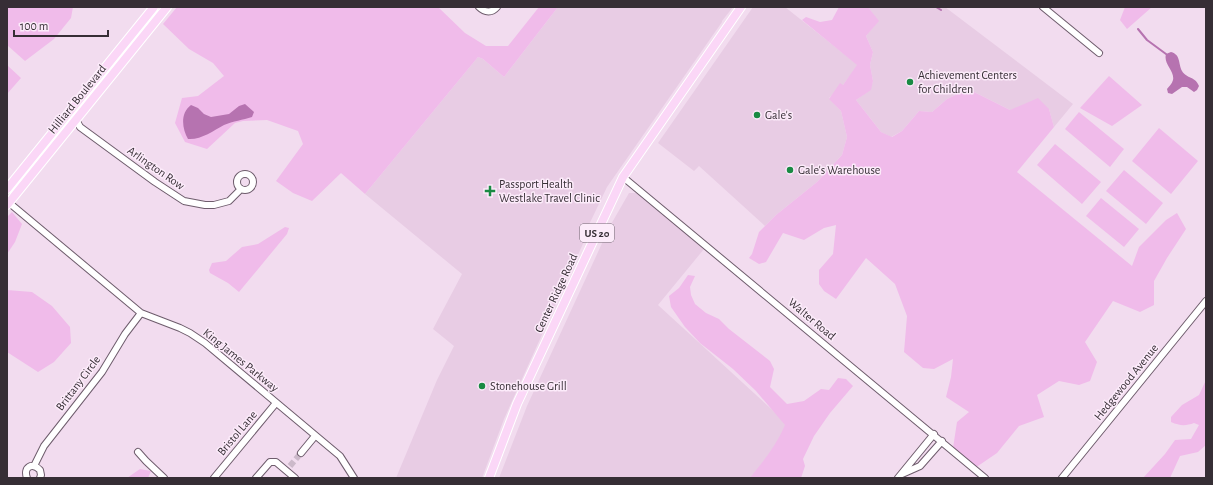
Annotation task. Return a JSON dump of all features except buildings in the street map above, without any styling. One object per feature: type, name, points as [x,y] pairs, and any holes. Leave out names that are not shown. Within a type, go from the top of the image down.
[{"type":"main road","name":"Hilliard Boulevard","points":[[8,198],[71,110],[154,7]]},
{"type":"main road","name":"Hilliard Boulevard","points":[[8,198],[76,119],[167,7]]},
{"type":"main road","name":"Center Ridge Road","points":[[489,478],[517,404],[623,177],[741,7]]},
{"type":"street","points":[[479,7],[484,12],[490,12],[494,11],[497,7]]},
{"type":"street","points":[[1043,7],[1099,54]]},
{"type":"street","name":"Arlington Row","points":[[71,110],[80,127],[155,182],[184,201],[204,205],[214,205],[229,201],[242,189]]},
{"type":"street","name":"Walter Road","points":[[623,177],[934,434],[985,478]]},
{"type":"street","name":"King James Parkway","points":[[8,198],[141,313],[190,333],[205,343],[340,456],[354,478]]},
{"type":"street","name":"Hedgewood Avenue","points":[[1062,478],[1206,300]]},
{"type":"street","name":"Brittany Circle","points":[[27,478],[25,474],[27,469],[34,466],[44,446],[102,372],[125,334],[141,313]]},
{"type":"street","name":"Bristol Lane","points":[[214,478],[276,403]]},
{"type":"street","points":[[899,476],[934,434]]},
{"type":"street","points":[[301,453],[315,436]]},
{"type":"street","points":[[899,476],[920,466],[942,441]]},
{"type":"street","points":[[138,452],[164,478]]},
{"type":"street","points":[[256,478],[270,462],[276,462],[288,468],[295,478]]},
{"type":"street","points":[[34,466],[40,470],[40,478]]},
{"type":"shaded area","points":[[7,7],[73,7],[71,18],[54,39],[25,61],[7,45]]},
{"type":"shaded area","points":[[158,7],[162,7],[80,107],[80,104]]},
{"type":"shaded area","points":[[177,7],[438,7],[465,33],[486,46],[508,46],[539,7],[558,7],[504,77],[483,59],[478,57],[365,194],[341,173],[312,201],[293,193],[276,181],[303,144],[298,131],[267,120],[243,121],[235,123],[207,149],[185,142],[175,123],[182,98],[198,96],[224,76],[213,63],[189,49],[163,24]]},
{"type":"shaded area","points":[[558,7],[733,7],[607,187],[586,231],[586,237],[504,419],[482,478],[396,478],[437,380],[454,346],[433,329],[462,274],[365,194],[478,57],[483,59],[504,77]]},
{"type":"shaded area","points":[[753,7],[785,7],[858,65],[843,85],[829,98],[841,111],[847,137],[842,155],[817,182],[776,215],[765,226],[699,166],[694,171],[658,143]]},
{"type":"shaded area","points":[[839,7],[868,7],[879,21],[866,36],[873,52],[870,65],[873,81],[871,90],[856,100],[881,132],[892,137],[902,131],[919,111],[932,112],[947,99],[968,89],[1010,110],[1038,98],[1049,109],[1054,127],[1017,172],[1132,266],[1139,247],[1166,220],[1177,213],[1186,229],[1154,281],[1154,305],[1140,312],[1113,301],[1085,342],[1097,362],[1090,381],[1079,385],[1059,381],[1037,395],[1044,417],[1019,426],[997,453],[975,468],[953,448],[957,422],[969,412],[946,397],[951,377],[953,359],[934,369],[923,368],[904,352],[907,316],[895,284],[866,258],[836,299],[824,291],[819,284],[819,270],[833,254],[836,225],[824,228],[804,240],[783,233],[766,262],[759,264],[749,258],[752,254],[759,232],[776,215],[817,182],[842,155],[847,137],[841,111],[829,99],[840,83],[843,85],[857,65],[802,20],[806,17],[820,22],[832,20]]},
{"type":"shaded area","points":[[868,7],[945,7],[1073,104],[1054,127],[1049,109],[1010,110],[968,89],[947,99],[932,112],[919,111],[902,131],[891,137],[881,132],[856,100],[870,90],[873,81],[870,65],[873,52],[866,36],[878,21]]},
{"type":"shaded area","points":[[1125,7],[1152,7],[1127,29],[1120,20]]},
{"type":"shaded area","points":[[1171,52],[1178,57],[1184,74],[1193,79],[1199,86],[1194,92],[1187,87],[1182,87],[1172,94],[1168,93],[1167,89],[1172,83],[1173,77],[1166,61],[1166,54]]},
{"type":"shaded area","points":[[7,65],[21,78],[7,94]]},
{"type":"shaded area","points":[[1109,76],[1142,105],[1112,126],[1080,108]]},
{"type":"shaded area","points":[[245,104],[254,112],[252,117],[224,125],[202,137],[188,139],[184,131],[183,121],[187,108],[191,105],[211,117],[229,114],[239,106]]},
{"type":"shaded area","points":[[1079,112],[1124,149],[1110,167],[1065,129]]},
{"type":"shaded area","points":[[68,121],[69,122],[17,187],[15,187],[14,186]]},
{"type":"shaded area","points":[[1159,128],[1198,161],[1171,194],[1132,161]]},
{"type":"shaded area","points":[[1055,144],[1101,182],[1082,204],[1037,165]]},
{"type":"shaded area","points":[[1124,170],[1163,203],[1146,224],[1106,191]]},
{"type":"shaded area","points":[[629,193],[638,193],[704,249],[658,305],[792,428],[754,478],[499,478],[527,406],[610,226]]},
{"type":"shaded area","points":[[1101,198],[1139,229],[1124,247],[1086,216]]},
{"type":"shaded area","points":[[12,212],[22,224],[15,242],[7,254],[7,217]]},
{"type":"shaded area","points":[[285,227],[289,228],[287,234],[239,292],[228,283],[210,273],[209,270],[212,263],[226,261],[242,247],[258,244]]},
{"type":"shaded area","points":[[688,275],[695,276],[690,287],[691,295],[695,304],[706,313],[719,319],[729,329],[770,361],[774,369],[770,387],[787,404],[804,401],[821,389],[829,390],[838,378],[846,379],[853,386],[830,413],[814,436],[803,459],[805,466],[801,478],[750,478],[774,446],[785,425],[756,391],[733,369],[700,343],[685,327],[671,307],[669,296],[679,288]]},
{"type":"shaded area","points":[[7,290],[32,292],[52,306],[70,327],[71,343],[54,362],[38,372],[7,352]]},
{"type":"shaded area","points":[[1206,380],[1206,445],[1198,452],[1180,456],[1170,478],[1143,478],[1165,454],[1175,440],[1191,439],[1199,425],[1194,423],[1180,425],[1171,422],[1171,417],[1182,405],[1199,395]]},
{"type":"shaded area","points":[[140,469],[151,471],[148,478],[127,478]]},
{"type":"waterway","points":[[936,7],[941,10]]},
{"type":"waterway","points":[[1138,29],[1147,40],[1166,54]]},
{"type":"tunnel","points":[[290,466],[301,453]]},
{"type":"place","name":"Achievement Centers for Children","points":[[910,82]]},
{"type":"place","name":"Gale's","points":[[757,115]]},
{"type":"place","name":"Gale's Warehouse","points":[[790,170]]},
{"type":"place","name":"Passport Health Westlake Travel Clinic","points":[[490,191]]},
{"type":"place","name":"Stonehouse Grill","points":[[482,386]]}]
